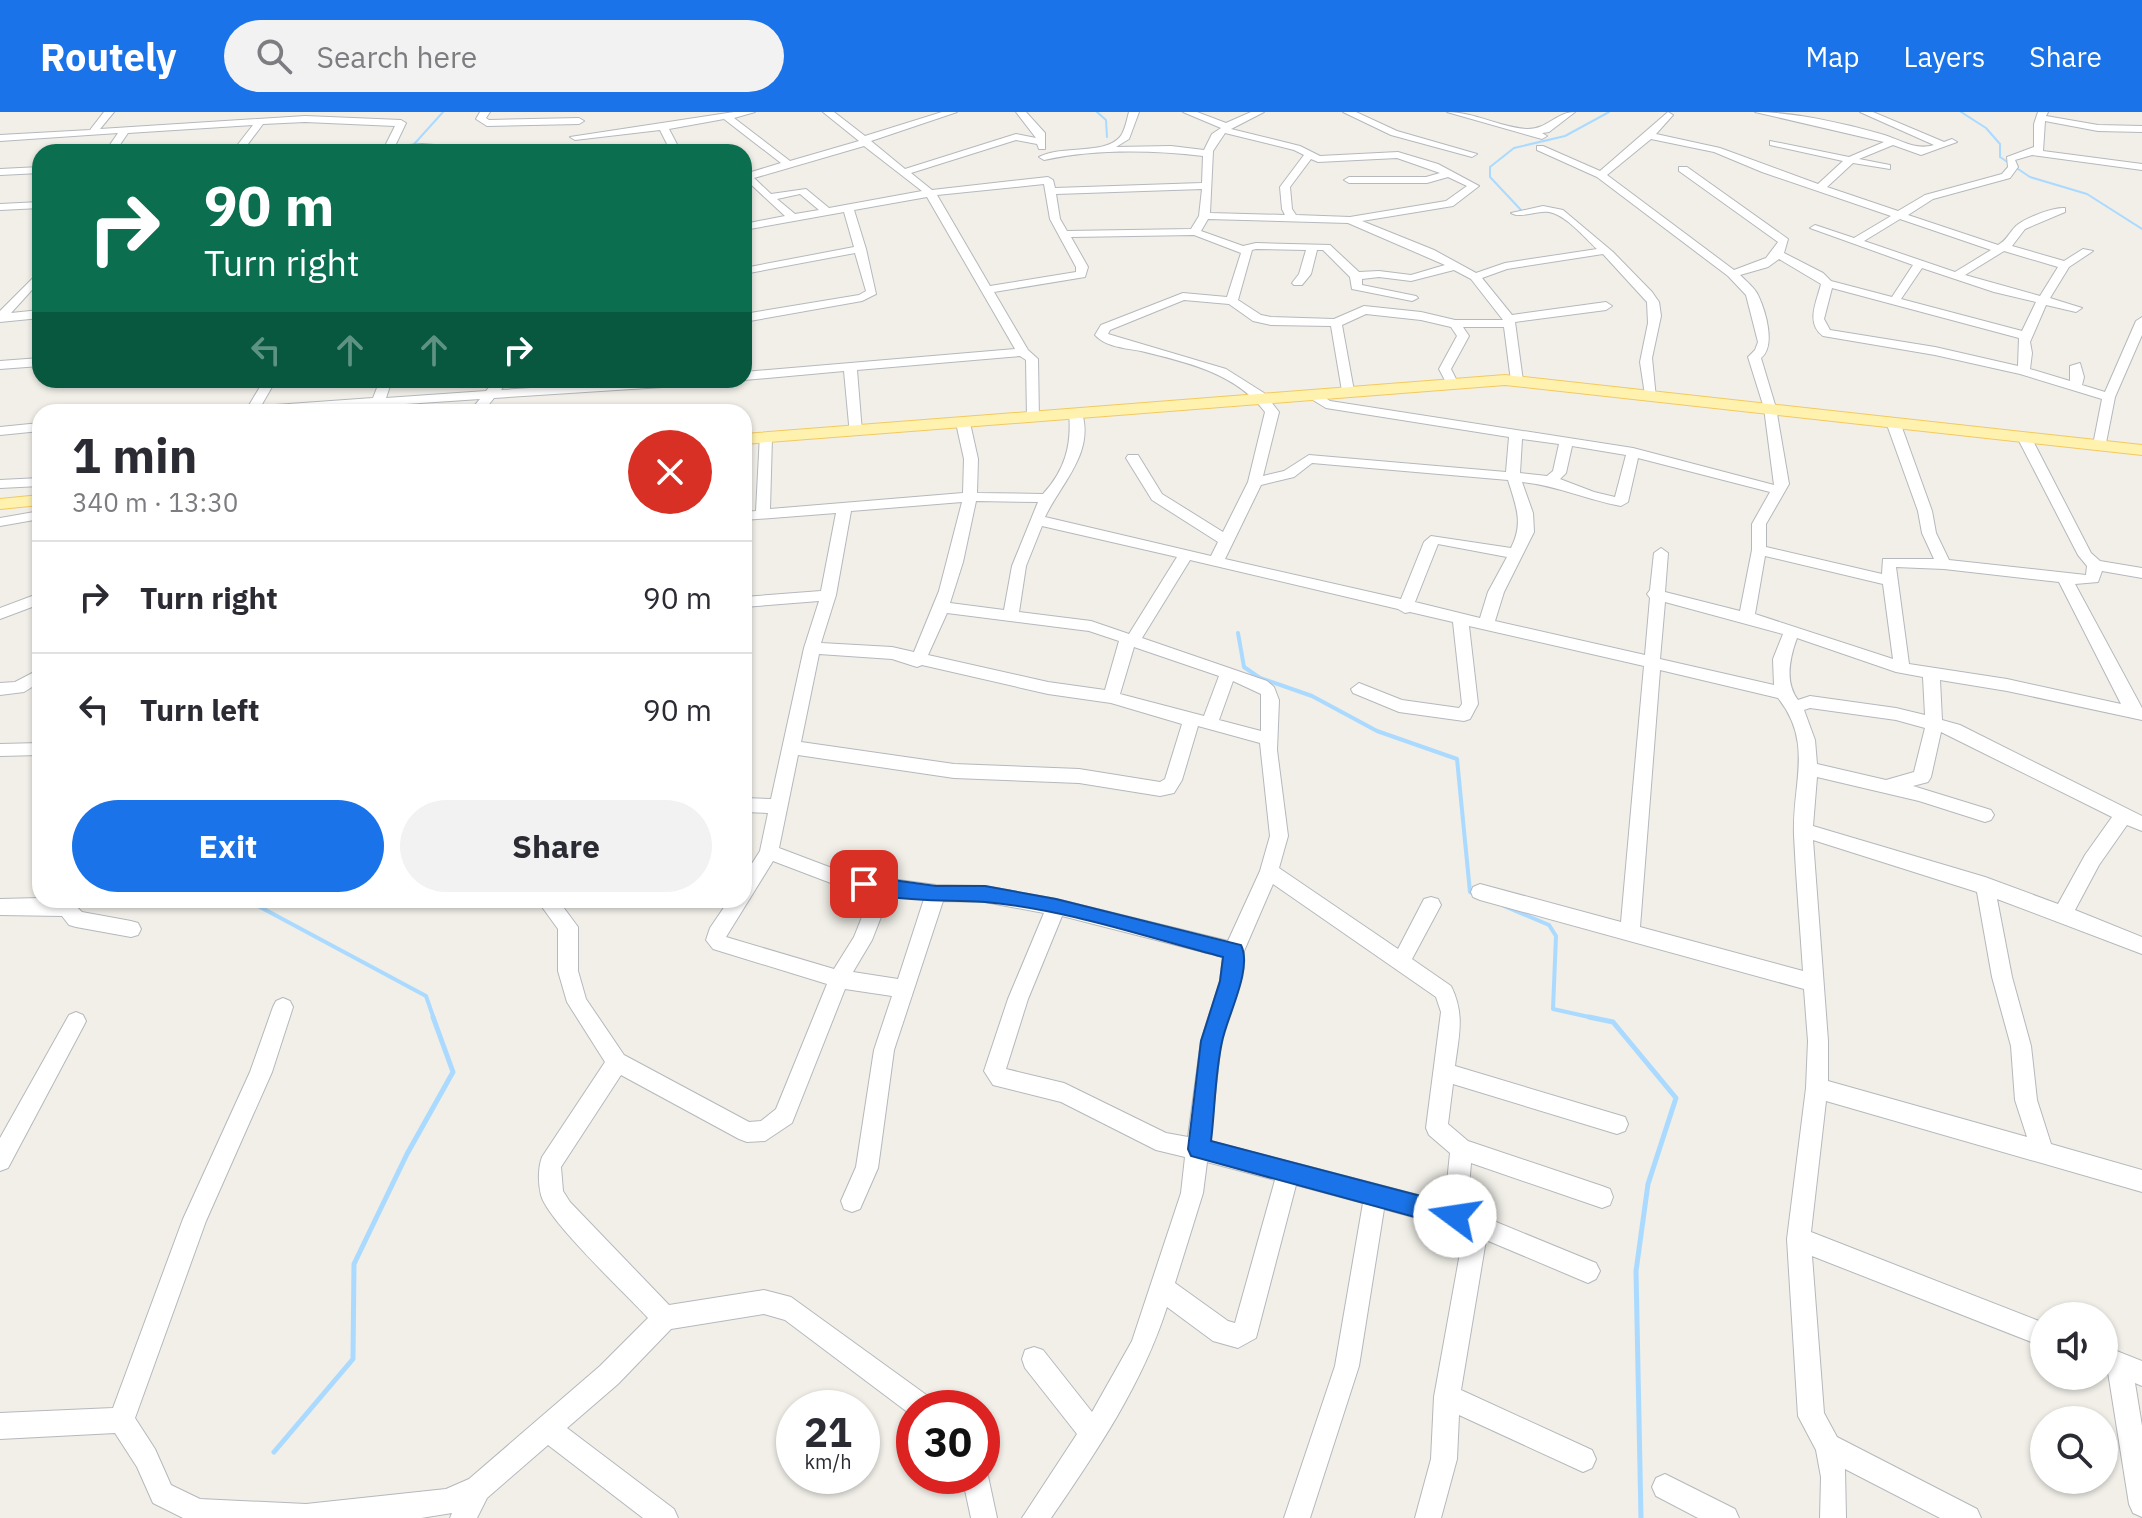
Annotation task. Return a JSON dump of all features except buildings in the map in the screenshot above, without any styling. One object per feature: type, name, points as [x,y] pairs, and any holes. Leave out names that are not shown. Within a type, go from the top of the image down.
[{"type":"main road","points":[[752,438],[1452,383],[1517,381],[2142,450]]},
{"type":"main road","points":[[0,504],[32,501]]},
{"type":"street","points":[[91,134],[109,112]]},
{"type":"street","points":[[178,127],[190,112]]},
{"type":"street","points":[[485,112],[481,119],[487,123],[580,117],[573,144]]},
{"type":"street","points":[[575,137],[663,127],[750,112]]},
{"type":"street","points":[[828,112],[930,193],[1023,352],[1032,359],[1034,418]]},
{"type":"street","points":[[985,290],[1081,275],[1082,267],[1064,234],[1049,189],[1040,133],[1021,112]]},
{"type":"street","points":[[1103,150],[1124,139],[1134,112]]},
{"type":"street","points":[[1188,112],[1225,129],[1297,148],[1327,160],[1398,155],[1449,173],[1472,184],[1474,188],[1449,204],[1350,220],[1205,216]]},
{"type":"street","points":[[1195,232],[1205,216],[1206,153],[1225,129],[1259,112]]},
{"type":"street","points":[[1348,112],[1394,133],[1472,154]]},
{"type":"street","points":[[1452,112],[1476,114],[1523,131],[1601,175],[1732,274],[1752,294],[1764,342],[1761,352],[1754,357],[1755,366],[1770,408],[1782,484],[1759,524],[1759,550],[1747,617]]},
{"type":"street","points":[[1523,131],[1546,130],[1570,112]]},
{"type":"street","points":[[1760,112],[1817,121],[1895,141],[1921,152],[1946,143],[1865,112]]},
{"type":"street","points":[[2055,112],[2125,122],[2130,128]]},
{"type":"street","points":[[752,177],[948,113]]},
{"type":"street","points":[[1766,170],[1776,113]]},
{"type":"street","points":[[1368,122],[1383,115]]},
{"type":"street","points":[[1601,175],[1649,136],[1668,115]]},
{"type":"street","points":[[2037,151],[2042,115],[2098,128],[2142,129]]},
{"type":"street","points":[[0,138],[259,123],[308,116],[401,123],[403,127],[396,144]]},
{"type":"street","points":[[726,116],[787,163]]},
{"type":"street","points":[[243,144],[259,123]]},
{"type":"street","points":[[663,127],[672,144]]},
{"type":"street","points":[[116,144],[125,131]]},
{"type":"street","points":[[1649,136],[1717,150],[1899,215],[2065,265]]},
{"type":"street","points":[[905,172],[1016,137],[1042,142]]},
{"type":"street","points":[[1820,188],[1850,160],[1895,141]]},
{"type":"street","points":[[1773,143],[1886,167]]},
{"type":"street","points":[[1044,157],[1103,150],[1171,149],[1206,153]]},
{"type":"street","points":[[1855,242],[1938,194],[2006,176],[2013,167],[2010,159],[2037,151],[2138,166],[2142,174]]},
{"type":"street","points":[[1292,217],[1287,209],[1285,187],[1309,155]]},
{"type":"street","points":[[1364,157],[1374,166],[1378,179]]},
{"type":"street","points":[[1683,169],[1784,241],[1780,255],[1765,264],[1732,274]]},
{"type":"street","points":[[0,172],[32,170]]},
{"type":"street","points":[[1349,180],[1427,180],[1449,173]]},
{"type":"street","points":[[752,181],[792,217]]},
{"type":"street","points":[[752,225],[930,193],[1049,189],[1116,201],[1139,188],[1206,186]]},
{"type":"street","points":[[770,197],[802,191],[825,210]]},
{"type":"street","points":[[0,207],[32,205]]},
{"type":"street","points":[[752,317],[868,295],[872,287],[848,208]]},
{"type":"street","points":[[1516,213],[1545,209],[1561,213],[1632,274],[1654,304],[1654,325],[1646,358],[1651,395]]},
{"type":"street","points":[[1956,276],[2001,248],[2021,227],[2061,210]]},
{"type":"street","points":[[1232,301],[1251,248],[1250,231],[1267,218]]},
{"type":"street","points":[[1326,247],[1337,219]]},
{"type":"street","points":[[1350,220],[1430,252],[1475,277],[1509,321],[1517,381]]},
{"type":"street","points":[[1815,228],[1919,265],[2045,302],[2076,308]]},
{"type":"street","points":[[1064,234],[1195,232],[1251,248],[1326,247],[1356,276],[1356,287],[1412,298]]},
{"type":"street","points":[[1298,283],[1305,274],[1313,246]]},
{"type":"street","points":[[752,269],[861,249]]},
{"type":"street","points":[[1475,277],[1505,266],[1602,251]]},
{"type":"street","points":[[2023,371],[2033,316],[2045,302],[2053,281],[2065,265],[2087,251]]},
{"type":"street","points":[[1780,255],[1819,275],[1827,283],[2027,336]]},
{"type":"street","points":[[1895,300],[1919,265]]},
{"type":"street","points":[[1356,276],[1379,274],[1411,278],[1455,266]]},
{"type":"street","points":[[1411,278],[1421,290],[1412,298]]},
{"type":"street","points":[[0,318],[32,283]]},
{"type":"street","points":[[1827,283],[1818,319],[1822,330],[1827,333],[1935,351],[2023,371],[2109,397]]},
{"type":"street","points":[[1215,563],[1255,482],[1272,412],[1264,398],[1214,367],[1101,335],[1105,328],[1175,297],[1232,301],[1257,318],[1271,321],[1336,323],[1364,310],[1421,316],[1455,324],[1494,323],[1606,306]]},
{"type":"street","points":[[1412,298],[1421,316]]},
{"type":"street","points":[[0,318],[32,315]]},
{"type":"street","points":[[2100,445],[2109,397],[2142,321]]},
{"type":"street","points":[[1336,323],[1348,391]]},
{"type":"street","points":[[1452,383],[1445,369],[1463,336],[1494,323]]},
{"type":"street","points":[[1455,324],[1463,336]]},
{"type":"street","points":[[752,375],[1023,352]]},
{"type":"street","points":[[0,365],[32,363]]},
{"type":"street","points":[[850,366],[855,432]]},
{"type":"street","points":[[2075,386],[2078,377],[2076,366]]},
{"type":"street","points":[[378,402],[383,388]]},
{"type":"street","points":[[481,404],[494,388]]},
{"type":"street","points":[[350,404],[604,388]]},
{"type":"street","points":[[1313,394],[1326,404],[1633,452],[1777,490]]},
{"type":"street","points":[[1011,614],[1019,566],[1037,520],[1047,498],[1064,480],[1076,456],[1079,442],[1076,413]]},
{"type":"street","points":[[1893,422],[1925,511],[1929,533],[1944,564]]},
{"type":"street","points":[[917,661],[941,607],[969,497],[971,460],[963,423]]},
{"type":"street","points":[[0,431],[32,428]]},
{"type":"street","points":[[1486,624],[1496,592],[1527,532],[1526,513],[1513,476],[1516,433]]},
{"type":"street","points":[[763,514],[765,437]]},
{"type":"street","points":[[2024,437],[2056,505],[2085,555],[2095,565],[2142,573]]},
{"type":"street","points":[[1550,480],[1559,473],[1566,443]]},
{"type":"street","points":[[1255,482],[1289,474],[1309,459],[1550,480],[1590,496],[1621,502],[1633,452]]},
{"type":"street","points":[[1133,458],[1157,497],[1226,540]]},
{"type":"street","points":[[0,484],[32,482]]},
{"type":"street","points":[[752,515],[969,497],[1047,498]]},
{"type":"street","points":[[752,879],[769,852],[812,648],[828,595],[844,508]]},
{"type":"street","points":[[0,522],[32,516]]},
{"type":"street","points":[[1037,520],[1649,663],[1789,700],[1896,714],[1934,724],[1975,739],[2142,824]]},
{"type":"street","points":[[1405,608],[1431,542],[1436,539],[1517,554]]},
{"type":"street","points":[[1759,550],[1890,581]]},
{"type":"street","points":[[1630,932],[1649,663],[1661,553]]},
{"type":"street","points":[[1111,697],[1129,641],[1185,556]]},
{"type":"street","points":[[1902,668],[1888,562],[1944,564],[2093,579],[2095,565]]},
{"type":"street","points":[[2064,577],[2138,713]]},
{"type":"street","points":[[1655,594],[1747,617],[1902,668],[2007,685],[2138,713]]},
{"type":"street","points":[[752,601],[828,595]]},
{"type":"street","points":[[0,614],[32,601]]},
{"type":"street","points":[[941,607],[1091,626],[1268,691],[1269,739],[1279,836],[1269,871],[1234,951],[1230,981],[1211,1041],[1192,1193],[1142,1347],[1093,1434],[1035,1518]]},
{"type":"street","points":[[1359,689],[1399,706],[1464,715],[1470,704],[1461,620]]},
{"type":"street","points":[[1791,632],[1781,659],[1789,700],[1804,720],[1809,769],[1803,830],[1818,1041],[1817,1088],[1799,1239],[1811,1416],[1828,1446],[1834,1477],[1833,1518]]},
{"type":"street","points":[[812,648],[854,648],[1111,697],[1269,739]]},
{"type":"street","points":[[1209,724],[1228,674]]},
{"type":"street","points":[[1886,786],[1922,777],[1934,724],[1931,674]]},
{"type":"street","points":[[0,689],[18,688],[32,680]]},
{"type":"street","points":[[790,747],[954,771],[1079,776],[1160,789],[1168,788],[1173,780],[1189,719]]},
{"type":"street","points":[[0,750],[32,749]]},
{"type":"street","points":[[1809,769],[1886,786],[1985,815]]},
{"type":"street","points":[[752,805],[780,806]]},
{"type":"street","points":[[2064,912],[2092,860],[2125,813]]},
{"type":"street","points":[[1803,830],[2064,912],[2142,946]]},
{"type":"street","points":[[769,852],[844,880],[883,888],[985,894],[1056,907],[1234,951]]},
{"type":"street","points":[[1269,871],[1444,992],[1451,1012],[1437,1128],[1461,1149],[1602,1197]]},
{"type":"street","points":[[1985,885],[2002,977],[2021,1046],[2026,1100],[2043,1154]]},
{"type":"street","points":[[553,908],[568,927],[568,971],[577,1002],[617,1062],[722,1121],[747,1132],[765,1131],[784,1116],[839,979],[862,940],[883,888]]},
{"type":"street","points":[[1480,892],[1812,982]]},
{"type":"street","points":[[852,1201],[867,1168],[884,1050],[936,893]]},
{"type":"street","points":[[1401,962],[1431,905]]},
{"type":"street","points":[[0,907],[32,906]]},
{"type":"street","points":[[1056,907],[1018,999],[995,1071],[997,1075],[1064,1093],[1164,1143],[1199,1149],[1466,1221],[1588,1271]]},
{"type":"street","points":[[62,908],[68,909],[76,919],[131,929]]},
{"type":"street","points":[[734,908],[716,940],[839,979],[906,989]]},
{"type":"street","points":[[121,1420],[195,1219],[261,1072],[283,1007]]},
{"type":"street","points":[[0,1160],[76,1021]]},
{"type":"street","points":[[617,1062],[550,1165],[552,1194],[562,1210],[665,1318]]},
{"type":"street","points":[[1444,1072],[1617,1124]]},
{"type":"street","points":[[1817,1088],[2142,1181]]},
{"type":"street","points":[[1428,1518],[1444,1459],[1447,1397],[1466,1221],[1461,1149]]},
{"type":"street","points":[[1161,1288],[1222,1332],[1238,1336],[1247,1329],[1288,1174]]},
{"type":"street","points":[[1297,1518],[1347,1366],[1375,1197]]},
{"type":"street","points":[[1799,1239],[2030,1330]]},
{"type":"street","points":[[121,1420],[146,1458],[162,1494],[175,1510],[306,1518],[446,1502],[478,1489],[609,1375],[665,1318],[764,1302],[791,1309],[899,1390]]},
{"type":"street","points":[[1034,1359],[1093,1434]]},
{"type":"street","points":[[2122,1365],[2142,1504]]},
{"type":"street","points":[[1447,1397],[1583,1459]]},
{"type":"street","points":[[0,1426],[121,1420]]},
{"type":"street","points":[[547,1429],[665,1518]]},
{"type":"street","points":[[1828,1446],[1968,1518]]},
{"type":"street","points":[[1665,1487],[1726,1518]]},
{"type":"street","points":[[463,1518],[478,1489]]},
{"type":"street","points":[[979,1494],[984,1518]]},
{"type":"waterway","points":[[414,144],[443,112]]},
{"type":"waterway","points":[[1097,112],[1106,120],[1107,137]]},
{"type":"waterway","points":[[1521,210],[1490,177],[1490,167],[1514,148],[1565,136],[1609,112]]},
{"type":"waterway","points":[[1961,112],[1986,128],[2000,144],[2000,157],[2030,177],[2087,194],[2142,229]]},
{"type":"waterway","points":[[1238,633],[1244,667],[1260,678],[1312,696],[1377,731],[1457,759],[1470,892],[1474,894]]},
{"type":"waterway","points":[[1504,906],[1549,925],[1556,936],[1553,1009],[1589,1017]]},
{"type":"waterway","points":[[262,908],[426,996],[434,1019]]},
{"type":"waterway","points":[[274,1452],[353,1359],[354,1264],[407,1154],[453,1072],[433,1017]]},
{"type":"waterway","points":[[1589,1017],[1613,1022],[1676,1098],[1648,1184],[1636,1271],[1641,1518]]},
{"type":"waterway","points":[[1589,1017],[1598,1019]]},
{"type":"route","points":[[864,884],[936,893],[985,894],[1127,923],[1234,951],[1230,981],[1211,1041],[1199,1149],[1455,1216]]}]
